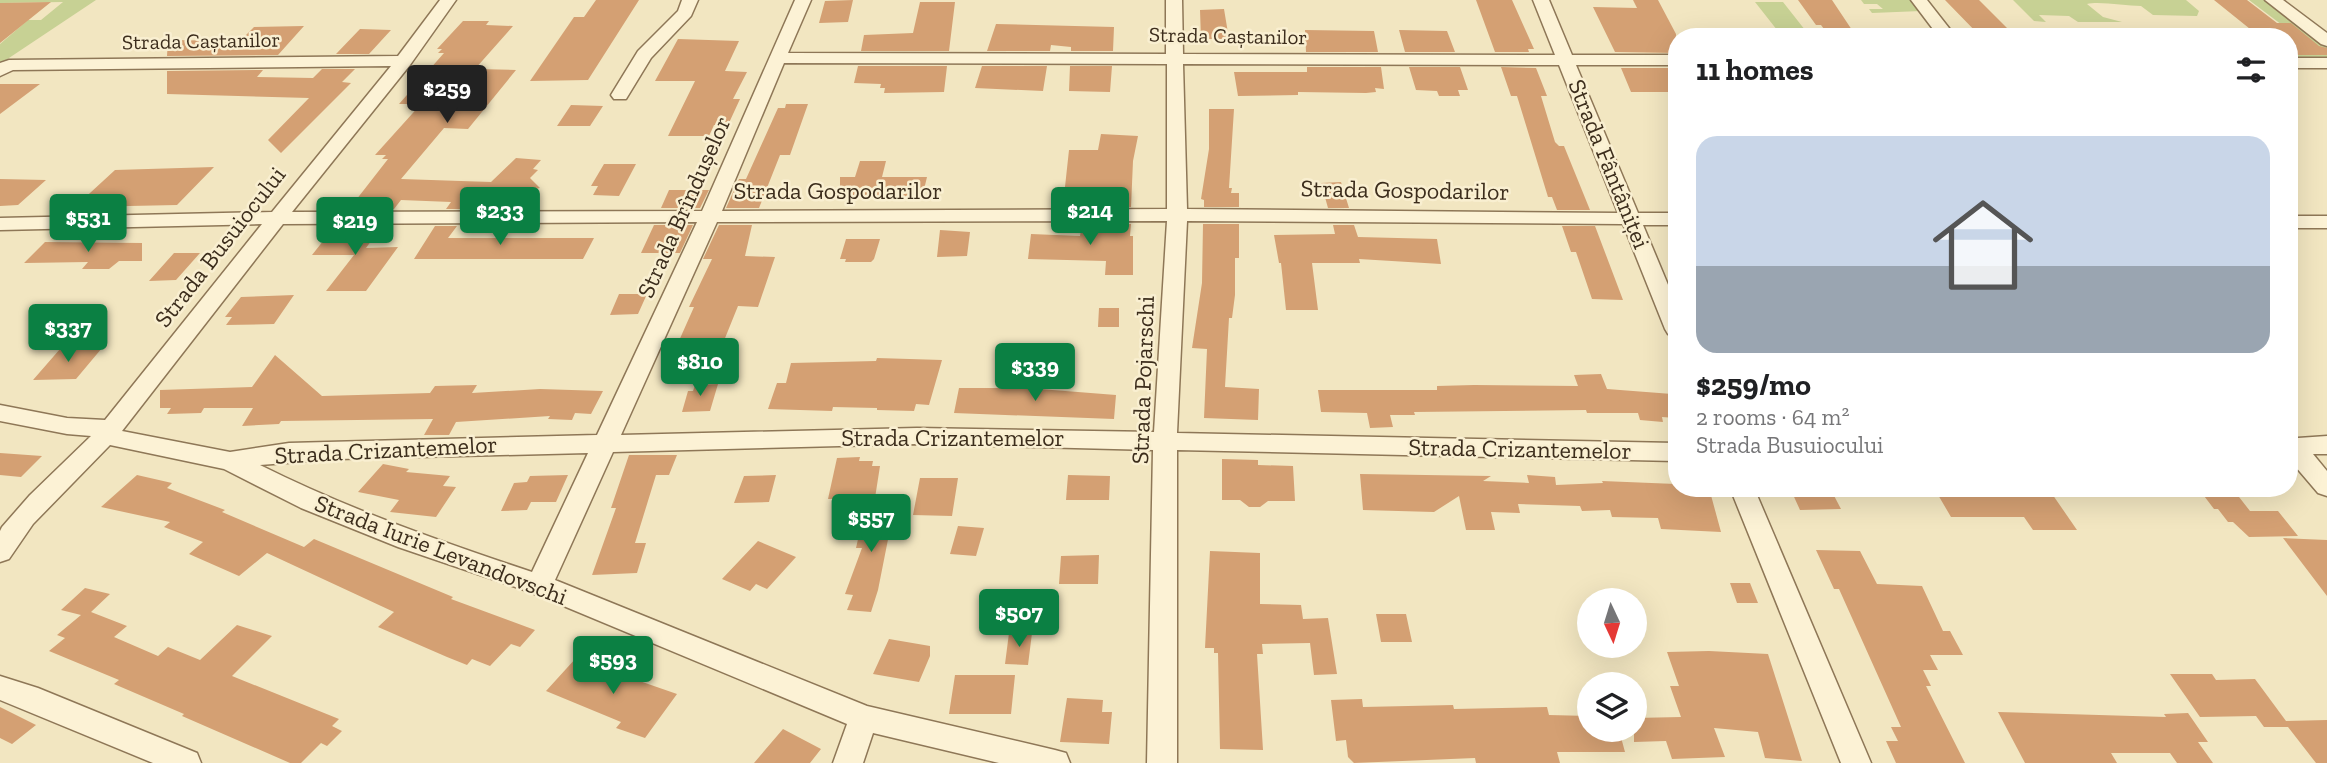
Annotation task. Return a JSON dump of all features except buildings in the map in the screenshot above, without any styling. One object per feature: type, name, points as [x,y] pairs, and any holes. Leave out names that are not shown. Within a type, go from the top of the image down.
[{"type":"street","name":"Strada Busuiocului","points":[[0,552],[26,515],[108,432],[275,218],[404,61],[428,24],[448,0]]},
{"type":"street","points":[[620,95],[644,55],[685,13],[690,0]]},
{"type":"street","name":"Strada Brîndușelor","points":[[539,585],[709,218],[803,0]]},
{"type":"street","name":"Strada Pojarschi","points":[[1162,763],[1165,442],[1177,215],[1174,0]]},
{"type":"street","name":"Strada Fântâniței","points":[[1541,0],[1668,309]]},
{"type":"street","points":[[1919,0],[1941,28]]},
{"type":"street","points":[[2273,0],[2327,41]]},
{"type":"street","name":"Strada Caștanilor","points":[[779,58],[1668,60]]},
{"type":"street","name":"Strada Caștanilor","points":[[0,71],[9,65],[404,61]]},
{"type":"street","points":[[2298,63],[2327,63]]},
{"type":"street","name":"Strada Gospodarilor","points":[[0,223],[275,218],[1177,215],[1668,219]]},
{"type":"street","points":[[2298,222],[2327,222]]},
{"type":"street","name":"Strada Iurie Levandovschi","points":[[0,413],[108,432],[230,461],[310,501],[407,540],[539,585],[864,718],[1055,763]]},
{"type":"street","name":"Strada Crizantemelor","points":[[230,461],[289,452],[917,436],[1668,452]]},
{"type":"street","points":[[2298,446],[2327,445]]},
{"type":"street","points":[[2298,455],[2327,487]]},
{"type":"street","points":[[1746,497],[1856,763]]},
{"type":"street","points":[[0,688],[28,697],[186,763]]},
{"type":"street","points":[[848,763],[864,718]]},
{"type":"green space","points":[[0,0],[96,0],[0,64],[0,44],[28,20],[41,20],[63,2],[0,3]]},
{"type":"green space","points":[[1861,0],[1912,0],[1921,11],[1872,13],[1869,9],[1883,9],[1877,4],[1864,4]]},
{"type":"green space","points":[[2013,0],[2186,0],[2199,11],[2197,16],[2153,15],[2141,6],[2092,3],[2087,4],[2103,17],[2122,22],[2078,22],[2069,16],[2039,15],[2046,22],[2034,21]]},
{"type":"green space","points":[[2249,0],[2268,0],[2327,46],[2327,62],[2298,58],[2298,49],[2311,47],[2298,37],[2298,28],[2286,28]]},
{"type":"green space","points":[[1755,2],[1783,2],[1803,28],[1775,28]]}]
